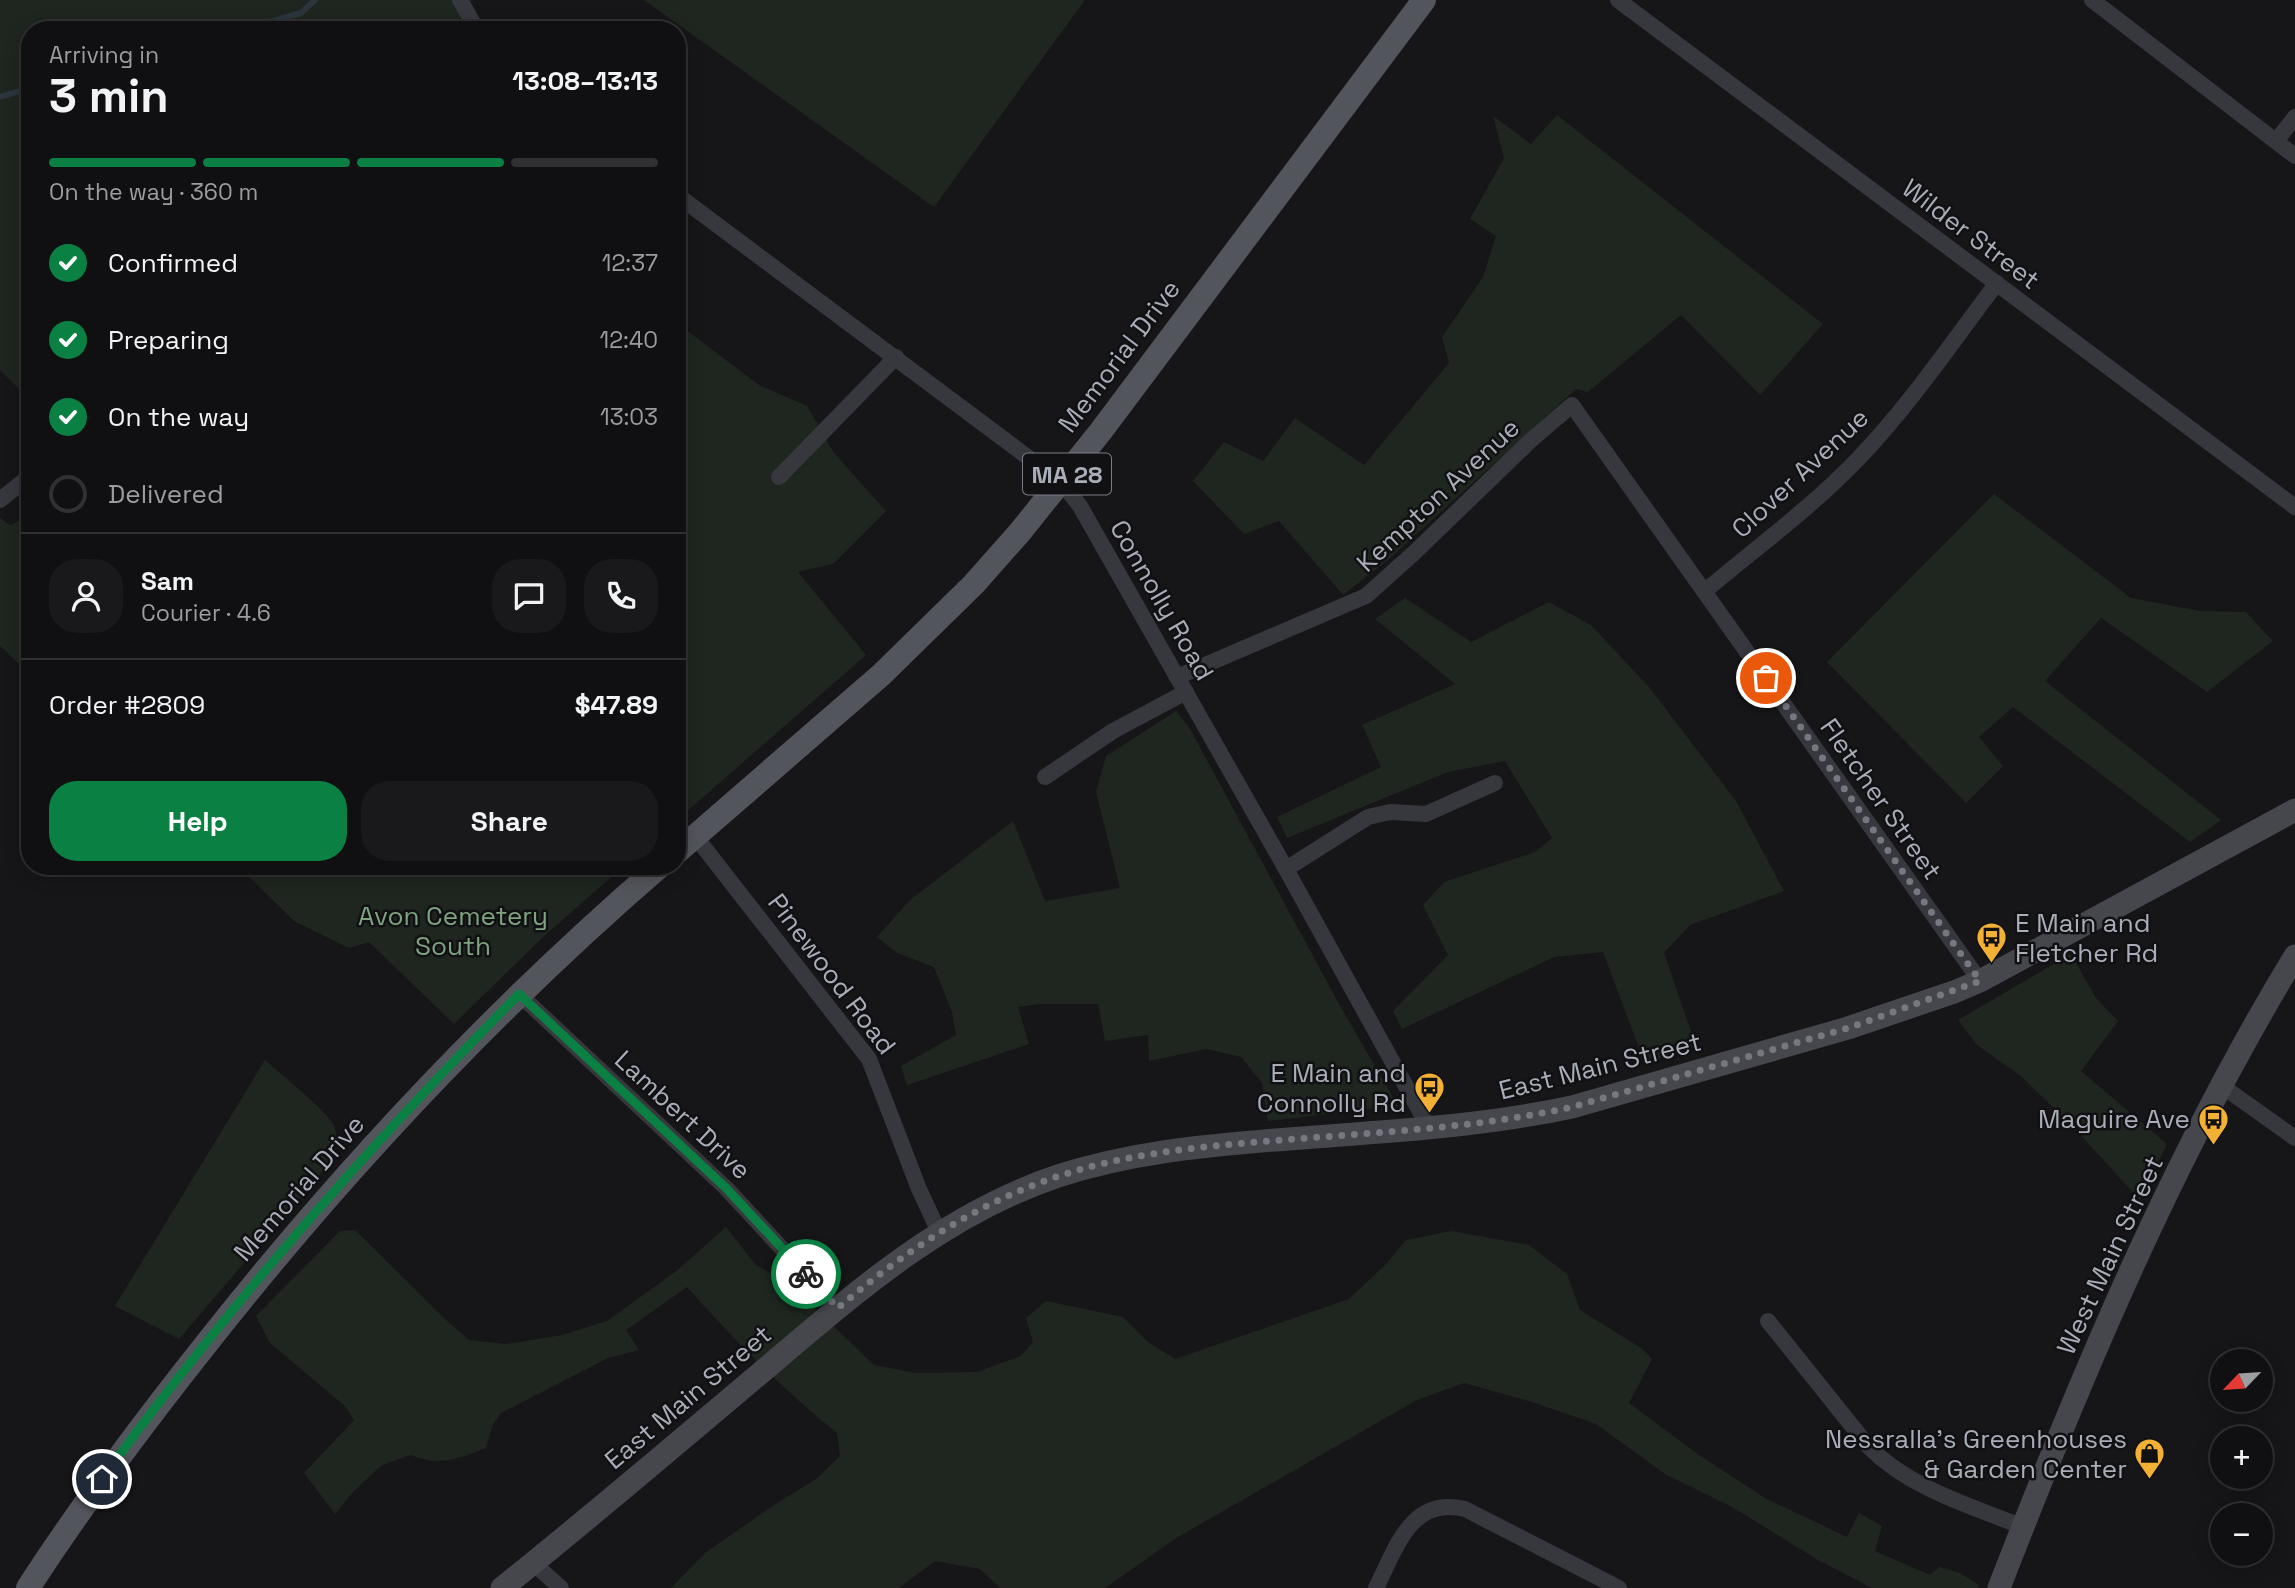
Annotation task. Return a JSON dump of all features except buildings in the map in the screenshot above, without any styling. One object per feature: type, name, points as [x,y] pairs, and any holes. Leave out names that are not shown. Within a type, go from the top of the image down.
[{"type":"main road","name":"Memorial Drive","points":[[686,844],[835,716],[974,584],[1061,482],[1424,0]]},
{"type":"main road","name":"East Main Street","points":[[502,1588],[885,1270],[939,1232],[1026,1189],[1058,1176],[1124,1159],[1189,1147],[1519,1118],[1572,1107],[1848,1028],[1980,981],[2289,819]]},
{"type":"main road","name":"Memorial Drive","points":[[28,1588],[125,1447],[258,1278],[380,1140],[519,994],[650,875]]},
{"type":"main road","name":"West Main Street","points":[[1999,1588],[2118,1299],[2222,1086],[2295,956]]},
{"type":"street","points":[[460,0],[472,21]]},
{"type":"street","name":"Wilder Street","points":[[1618,0],[2295,507]]},
{"type":"street","points":[[2092,0],[2295,156]]},
{"type":"street","points":[[2276,141],[2295,117]]},
{"type":"street","name":"Connolly Road","points":[[686,202],[1061,482],[1080,506],[1186,692],[1429,1128]]},
{"type":"street","name":"Clover Avenue","points":[[1705,591],[1856,461],[1894,419],[1997,284]]},
{"type":"street","points":[[779,477],[896,357]]},
{"type":"street","name":"Fletcher Street","points":[[1572,405],[1980,981]]},
{"type":"street","name":"Kempton Avenue","points":[[1177,677],[1366,596],[1531,440],[1572,405]]},
{"type":"street","points":[[0,500],[21,483]]},
{"type":"street","points":[[1045,777],[1113,731],[1186,692]]},
{"type":"street","points":[[1286,869],[1368,817],[1390,812],[1426,814],[1495,783]]},
{"type":"street","name":"Pinewood Road","points":[[686,844],[869,1059],[919,1189],[939,1232]]},
{"type":"street","name":"Lambert Drive","points":[[519,994],[726,1188],[838,1308]]},
{"type":"street","points":[[2222,1086],[2295,1138]]},
{"type":"street","points":[[1768,1321],[1869,1447],[1887,1465],[1935,1492],[2023,1527]]},
{"type":"street","points":[[1376,1588],[1410,1523],[1420,1514],[1445,1506],[1465,1509],[1619,1588]]},
{"type":"street","points":[[533,1563],[561,1588]]},
{"type":"green space","points":[[0,0],[472,0],[458,21],[21,21],[21,391],[0,370]]},
{"type":"green space","points":[[644,0],[1085,0],[934,207],[686,30],[686,21],[673,21]]},
{"type":"green space","points":[[1557,115],[1823,324],[1760,395],[1681,315],[1588,392],[1576,389],[1388,560],[1343,595],[1279,521],[1244,534],[1193,481],[1224,442],[1263,461],[1295,418],[1364,465],[1449,363],[1442,337],[1483,277],[1496,236],[1470,219],[1504,158],[1493,116],[1531,144]]},
{"type":"green space","points":[[686,330],[759,385],[807,406],[834,453],[886,511],[833,564],[798,572],[866,655],[686,812]]},
{"type":"green space","points":[[1994,494],[2131,598],[2200,611],[2246,612],[2273,641],[2207,692],[2101,618],[2045,681],[2221,820],[2190,842],[2013,707],[1979,737],[2003,766],[1966,803],[1827,662]]},
{"type":"green space","points":[[0,518],[10,525],[21,520],[21,666],[0,646]]},
{"type":"green space","points":[[1405,598],[1471,642],[1549,602],[1591,625],[1649,687],[1736,801],[1784,891],[1690,925],[1664,953],[1696,1046],[1645,1064],[1603,952],[1554,957],[1402,1029],[1393,1011],[1448,955],[1423,905],[1444,882],[1535,852],[1552,838],[1505,761],[1448,772],[1287,838],[1277,817],[1381,767],[1362,725],[1455,684],[1375,619]]},
{"type":"green space","points":[[1176,711],[1189,727],[1338,1002],[1398,1106],[1268,1121],[1262,1083],[1241,1057],[1206,1049],[1149,1061],[1148,1035],[1105,1041],[1098,1004],[1040,1004],[1018,1007],[1029,1044],[907,1085],[901,1066],[956,1035],[952,1012],[934,967],[897,953],[877,937],[910,900],[1013,821],[1045,901],[1120,888],[1096,792],[1106,756]]},
{"type":"green space","name":"Avon Cemetery South","points":[[247,875],[614,875],[543,937],[454,1024],[369,942],[349,948],[294,921]]},
{"type":"green space","points":[[2071,954],[2096,998],[2118,1021],[2081,1071],[2167,1144],[2140,1200],[2076,1130],[2021,1076],[1977,1045],[1958,1020]]},
{"type":"green space","points":[[265,1060],[329,1118],[336,1135],[334,1151],[327,1166],[179,1339],[115,1306]]},
{"type":"green space","points":[[726,1227],[755,1264],[793,1287],[874,1365],[916,1373],[977,1372],[1021,1356],[1033,1342],[1026,1318],[1046,1301],[1123,1317],[1148,1342],[1175,1359],[1349,1299],[1386,1264],[1406,1240],[1451,1231],[1529,1245],[1567,1274],[1580,1310],[1641,1348],[1652,1359],[1629,1403],[1699,1455],[1765,1498],[1847,1537],[1859,1513],[1882,1526],[1875,1551],[1930,1575],[1940,1567],[1960,1573],[1979,1585],[1978,1588],[1872,1588],[1818,1560],[1734,1508],[1665,1474],[1596,1424],[1464,1383],[1417,1400],[1178,1537],[1105,1588],[1000,1588],[980,1569],[935,1561],[899,1588],[671,1588],[705,1553],[816,1479],[840,1456],[837,1433],[759,1363],[687,1287],[626,1330],[639,1350],[608,1358],[501,1413],[493,1424],[486,1448],[448,1460],[431,1461],[411,1455],[382,1465],[353,1492],[335,1514],[304,1473],[354,1420],[346,1407],[270,1343],[256,1316],[340,1231],[355,1230],[469,1340],[506,1344],[562,1335],[607,1321],[675,1272]]},
{"type":"waterway","points":[[273,21],[301,13],[315,0]]},
{"type":"waterway","points":[[0,97],[21,91]]},
{"type":"way so far","points":[[806,1274],[838,1308],[895,1262],[939,1232],[970,1215],[1058,1176],[1124,1159],[1189,1147],[1429,1128],[1532,1116],[1848,1028],[1980,981],[1766,678]]},
{"type":"place","name":"E Main and Fletcher Rd","points":[[1992,965]]},
{"type":"place","name":"E Main and Connolly Rd","points":[[1429,1115]]},
{"type":"place","name":"Maguire Ave","points":[[2213,1146]]},
{"type":"place","name":"Nessralla's Greenhouses & Garden Center","points":[[2150,1481]]},
{"type":"route","points":[[102,1479],[258,1278],[355,1167],[519,994],[726,1188],[806,1274]]}]
